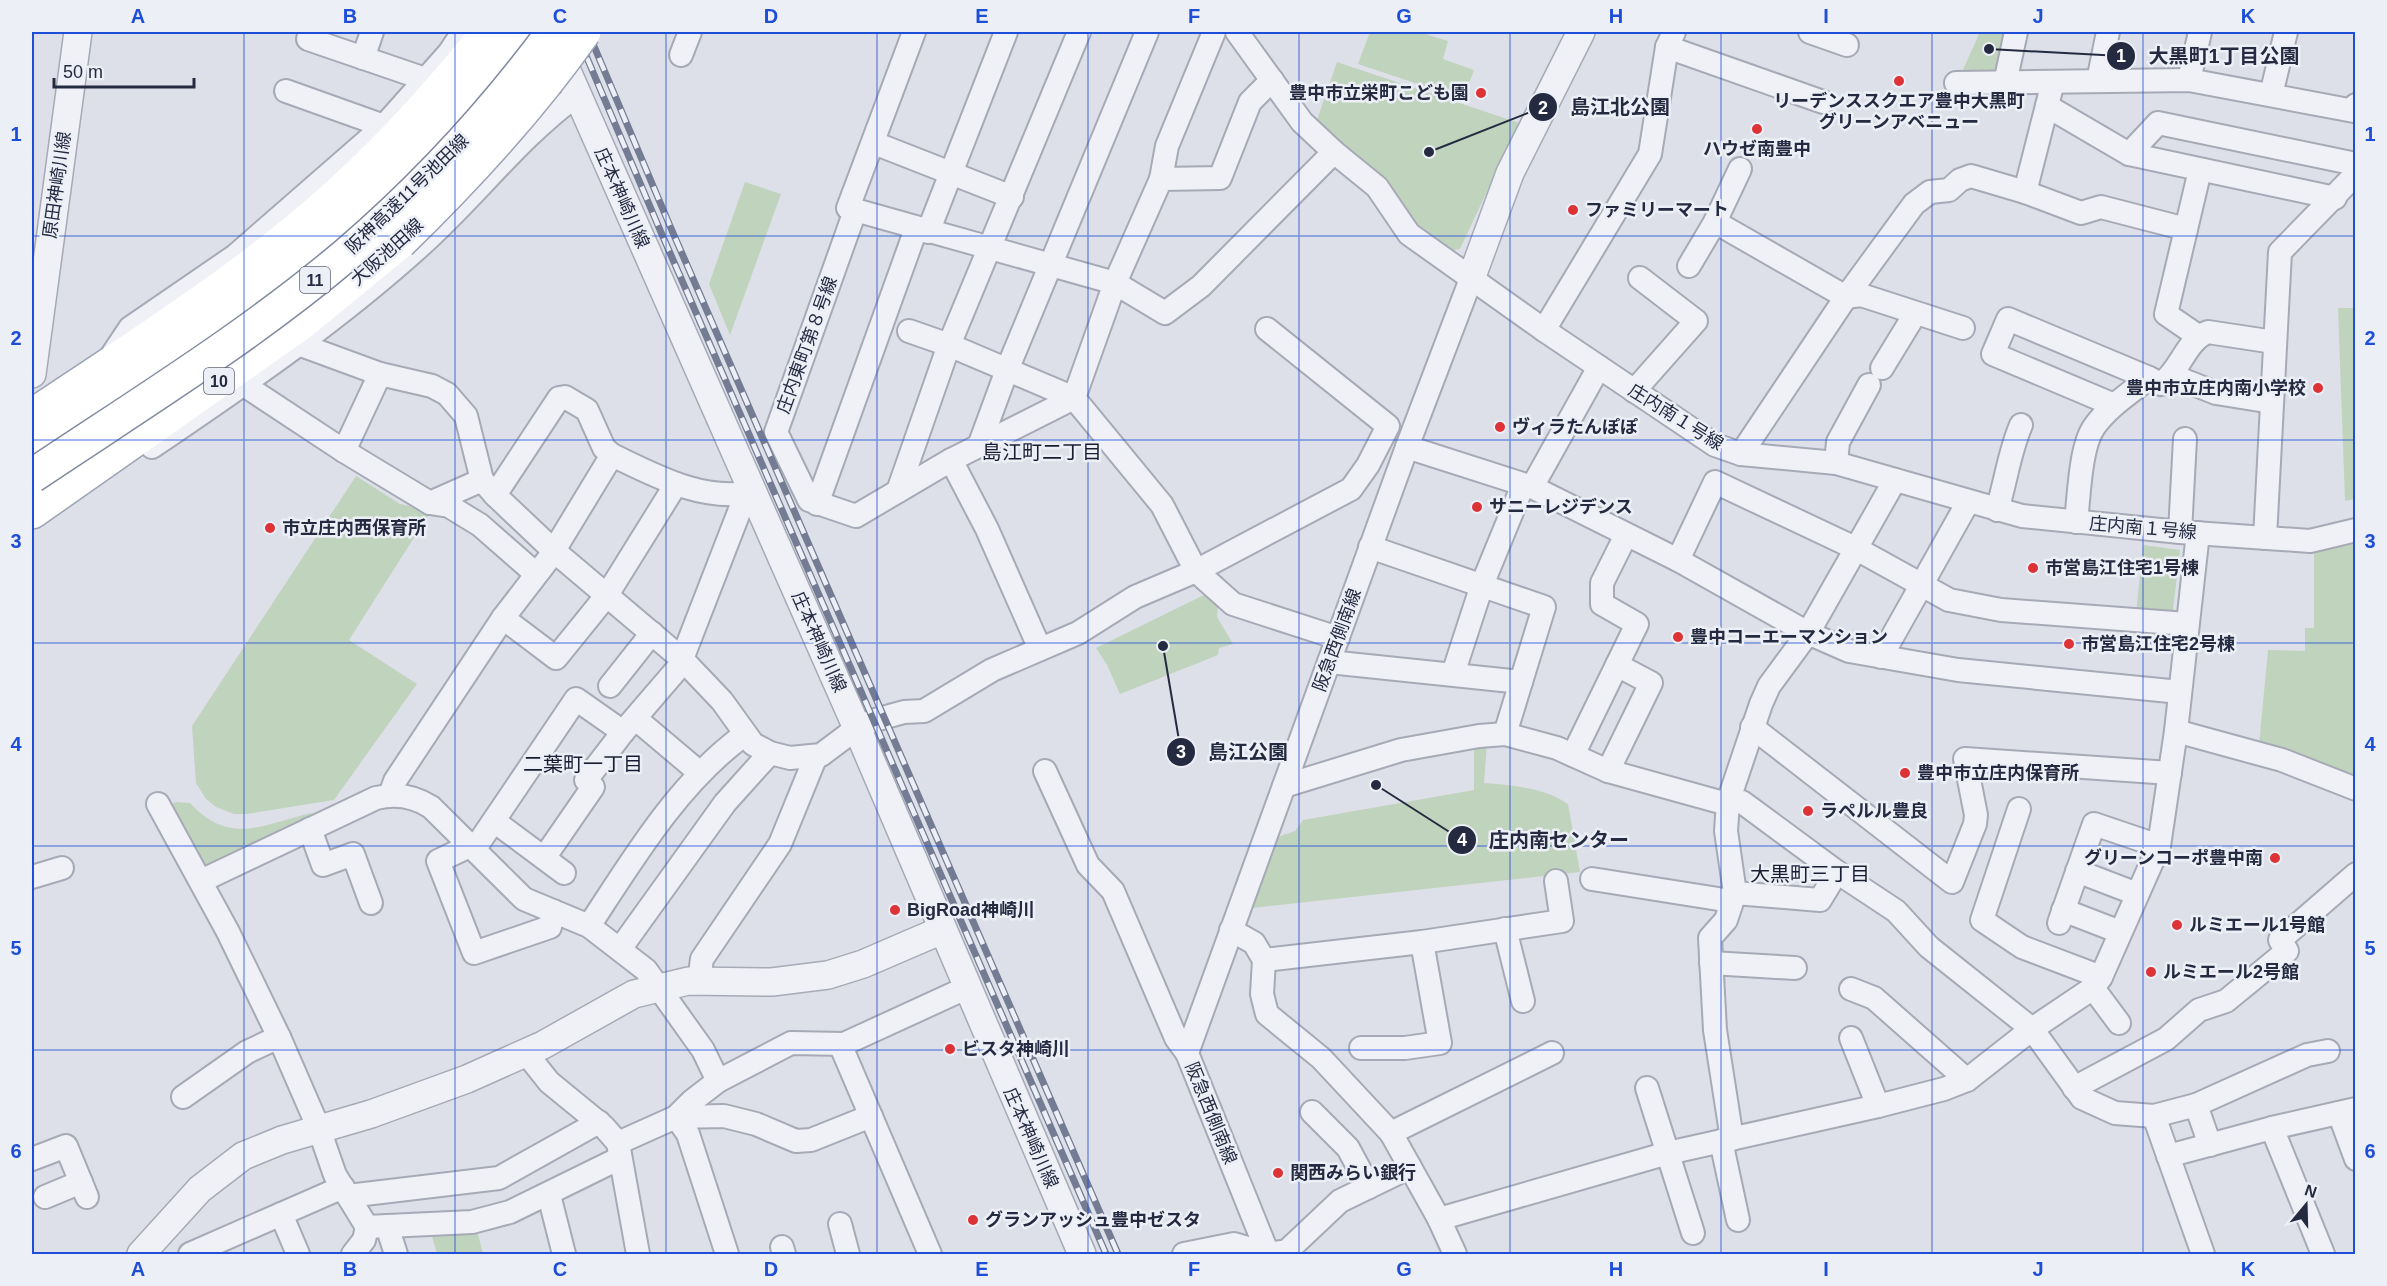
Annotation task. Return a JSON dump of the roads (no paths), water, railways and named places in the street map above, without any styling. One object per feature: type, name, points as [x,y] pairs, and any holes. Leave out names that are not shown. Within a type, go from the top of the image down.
[{"type":"main road","points":[[32,416],[269,252],[348,185],[413,120],[488,32]]},
{"type":"main road","name":"阪神高速11号池田線","points":[[32,447],[226,315],[330,236],[380,193],[421,150],[492,70],[521,32]]},
{"type":"main road","name":"阪神高速11号池田線","points":[[32,476],[242,334],[346,255],[441,166],[521,75],[551,32]]},
{"type":"main road","name":"大阪池田線","points":[[32,512],[300,324],[400,242],[495,147],[535,100],[584,32]]},
{"type":"street","name":"原田神崎川線","points":[[32,374],[39,263],[78,32]]},
{"type":"street","points":[[310,32],[308,39],[425,79]]},
{"type":"street","points":[[363,58],[372,32]]},
{"type":"street","points":[[102,369],[130,328],[236,256],[384,126],[464,32]]},
{"type":"street","name":"庄本神崎川線","points":[[551,32],[857,728],[966,988],[1082,1254]]},
{"type":"street","points":[[681,55],[690,32]]},
{"type":"street","points":[[914,32],[874,143],[1012,197]]},
{"type":"street","points":[[1006,32],[953,174],[922,230],[817,504],[855,516],[951,460],[1074,398],[1115,283],[1161,179],[1167,146],[1214,32]]},
{"type":"street","points":[[898,491],[949,345],[991,250],[1079,32]]},
{"type":"street","points":[[979,446],[1007,370],[1147,32]]},
{"type":"street","name":"庄内南１号線","points":[[1237,32],[1302,122],[1377,187],[1408,234],[1544,330],[1715,445],[1741,454],[1836,463],[2022,516],[2310,541],[2355,530]]},
{"type":"street","name":"阪急西側南線","points":[[1278,1253],[1187,1053],[1407,447],[1510,172],[1581,32]]},
{"type":"street","points":[[1810,32],[1847,45]]},
{"type":"street","points":[[2005,83],[2016,32]]},
{"type":"street","points":[[2098,81],[2109,32]]},
{"type":"street","points":[[2189,80],[2200,32]]},
{"type":"street","points":[[2271,95],[2286,32]]},
{"type":"street","points":[[1544,330],[1650,154],[1671,39],[1823,102]]},
{"type":"street","points":[[1161,179],[1220,178],[1250,102],[1272,80]]},
{"type":"street","points":[[1956,84],[2189,80],[2355,110]]},
{"type":"street","points":[[2025,192],[2053,82]]},
{"type":"street","points":[[286,91],[384,126]]},
{"type":"street","points":[[104,461],[134,460],[301,345],[373,289],[435,233],[548,116],[577,95]]},
{"type":"street","points":[[2047,106],[2129,154],[2335,198]]},
{"type":"street","points":[[2129,154],[2158,123],[2355,164]]},
{"type":"street","name":"庄内東町第８号線","points":[[817,504],[809,500],[776,432],[855,211],[848,208],[874,143]]},
{"type":"street","points":[[855,211],[1115,283],[1166,313],[1201,286],[1334,152]]},
{"type":"street","points":[[1689,266],[1715,222],[1740,169]]},
{"type":"street","points":[[2198,336],[2166,314],[2200,170]]},
{"type":"street","points":[[2265,538],[2280,252],[2335,198],[2355,174]]},
{"type":"street","points":[[1741,454],[1846,297],[1914,204],[1930,192],[1949,190],[1960,180],[1971,176],[2025,192],[2081,213],[2101,207],[2186,229]]},
{"type":"street","points":[[1715,222],[1846,297],[1860,295],[1963,328]]},
{"type":"street","points":[[1634,391],[1696,321],[1640,278]]},
{"type":"street","points":[[1836,463],[1838,442],[1875,376],[1915,314]]},
{"type":"street","points":[[2114,405],[1993,354],[2008,319],[2162,384],[2173,376],[2198,336],[2208,332],[2274,342]]},
{"type":"street","points":[[301,345],[380,374],[432,386],[454,400],[470,425],[488,487],[554,550],[683,660],[722,701],[744,735],[753,744],[770,753],[789,758],[826,753],[857,728],[904,712],[924,711],[992,670],[1078,633],[1135,597],[1196,571],[1350,489],[1368,465],[1388,426],[1267,329]]},
{"type":"street","points":[[909,331],[949,345],[1074,398],[1162,505],[1196,571],[1233,604],[1338,638]]},
{"type":"street","points":[[1453,674],[1482,585],[1527,486],[1599,367]]},
{"type":"street","points":[[344,451],[380,374]]},
{"type":"street","points":[[2173,376],[2216,393],[2272,402]]},
{"type":"street","points":[[2076,522],[2086,445],[2093,428],[2114,405],[2149,378]]},
{"type":"street","points":[[244,386],[430,503],[449,506],[480,525],[536,574]]},
{"type":"street","points":[[430,503],[488,487],[559,398],[565,397],[587,410],[604,448],[612,455],[676,484],[724,495],[753,492]]},
{"type":"street","points":[[1997,510],[2007,478],[2009,451],[2021,425]]},
{"type":"street","points":[[1439,1220],[1668,1153],[1878,1106],[1967,1080],[2097,982],[2159,846],[2176,731],[2187,624],[2189,532],[2185,439]]},
{"type":"street","points":[[1407,447],[1527,486],[1678,561],[1808,633],[1849,651],[1958,670],[2180,692]]},
{"type":"street","points":[[390,795],[395,781],[503,618],[554,550],[612,455]]},
{"type":"street","points":[[951,460],[987,529],[1040,649]]},
{"type":"street","points":[[1738,1220],[1726,1140],[1715,1030],[1710,938],[1726,920],[1733,897],[1726,831],[1728,802],[1752,727],[1769,686],[1808,633],[1895,480]]},
{"type":"street","points":[[1678,561],[1715,482],[1855,548],[1949,600],[2001,610],[2187,624]]},
{"type":"street","points":[[503,618],[556,658],[607,595],[676,484]]},
{"type":"street","points":[[544,858],[593,787],[586,780],[683,660],[741,507],[753,492]]},
{"type":"street","points":[[1881,657],[1968,502]]},
{"type":"street","points":[[1573,755],[1637,624],[1602,604],[1602,583],[1626,535]]},
{"type":"street","points":[[1371,547],[1544,607],[1505,734]]},
{"type":"street","points":[[609,686],[652,633]]},
{"type":"street","points":[[1329,662],[1521,682]]},
{"type":"street","points":[[1608,771],[1651,683],[1617,665]]},
{"type":"street","points":[[553,911],[550,927],[474,953],[438,861],[472,847],[480,841],[576,699],[629,725],[700,773]]},
{"type":"street","points":[[1752,727],[1952,882],[1975,824],[1976,815],[1965,759],[2170,773]]},
{"type":"street","points":[[2176,731],[2282,760],[2355,789]]},
{"type":"street","points":[[1284,786],[1401,750],[1479,736],[1505,734],[1573,755],[1608,771],[1728,802],[1742,802],[1837,872],[1896,911],[1929,947],[2032,1029],[2082,1098],[2115,1113],[2154,1116],[2196,1105],[2307,1055],[2328,1051]]},
{"type":"street","points":[[589,926],[633,858],[700,773],[717,755],[744,735]]},
{"type":"street","points":[[620,949],[725,803],[770,753]]},
{"type":"street","points":[[699,980],[702,959],[780,844],[816,756]]},
{"type":"street","points":[[1045,771],[1088,865],[1113,891],[1176,1038],[1187,1053]]},
{"type":"street","points":[[201,881],[370,801],[390,795],[407,796],[431,807],[525,899],[589,926],[646,970],[703,1050],[718,1081]]},
{"type":"street","points":[[158,804],[201,881],[279,1037],[345,1191],[377,1226],[396,1254]]},
{"type":"street","points":[[2019,809],[1982,920],[2022,947],[2097,982],[2119,1023]]},
{"type":"street","points":[[494,821],[564,873]]},
{"type":"street","points":[[2120,932],[2061,917],[2094,824],[2159,846]]},
{"type":"street","points":[[310,829],[323,865],[353,854],[371,903]]},
{"type":"street","points":[[32,878],[62,868]]},
{"type":"street","points":[[2077,871],[2137,894]]},
{"type":"street","points":[[1592,879],[1733,897],[1820,900],[1837,872]]},
{"type":"street","points":[[2074,1088],[2166,1039],[2199,1010],[2226,1001],[2263,973],[2287,951],[2280,940],[2355,874]]},
{"type":"street","points":[[1264,960],[1422,942],[1562,921],[1556,881]]},
{"type":"street","points":[[1505,929],[1523,1000]]},
{"type":"street","points":[[141,1254],[200,1190],[243,1156],[282,1140],[423,1095],[526,1053],[618,1002],[659,987],[699,980],[772,982],[828,975],[862,964],[942,930]]},
{"type":"street","points":[[1231,930],[1254,943],[1264,960],[1262,994],[1267,1014],[1321,1058],[1391,1133],[1455,1254]]},
{"type":"street","points":[[1361,1048],[1406,1048],[1440,1043],[1422,942]]},
{"type":"street","points":[[1711,963],[1795,968]]},
{"type":"street","points":[[353,1254],[377,1226],[472,1222],[510,1212],[549,1195],[676,1117],[718,1081],[791,1043],[840,1044],[966,988]]},
{"type":"street","points":[[1851,989],[1874,998],[1967,1080]]},
{"type":"street","points":[[183,1097],[247,1052],[279,1037]]},
{"type":"street","points":[[1851,1038],[1878,1106]]},
{"type":"street","points":[[840,1044],[930,1254]]},
{"type":"street","points":[[526,1053],[549,1082],[598,1122],[619,1150],[638,1254]]},
{"type":"street","points":[[1391,1133],[1552,1053]]},
{"type":"street","points":[[1647,1088],[1693,1233]]},
{"type":"street","points":[[2196,1105],[2210,1145]]},
{"type":"street","points":[[2168,1156],[2347,1111],[2355,1159]]},
{"type":"street","points":[[1312,1112],[1348,1148],[1369,1187]]},
{"type":"street","points":[[676,1117],[724,1116],[756,1124],[796,1141],[812,1140],[871,1116]]},
{"type":"street","points":[[2154,1116],[2203,1254]]},
{"type":"street","points":[[676,1117],[688,1134],[727,1254]]},
{"type":"street","points":[[165,1229],[190,1254],[281,1215],[345,1191],[499,1178],[598,1122]]},
{"type":"street","points":[[2272,1128],[2323,1254]]},
{"type":"street","points":[[32,1159],[66,1146],[84,1190],[45,1197]]},
{"type":"street","points":[[1184,1254],[1234,1244],[1278,1253],[1340,1201],[1410,1167]]},
{"type":"street","points":[[549,1195],[564,1254]]},
{"type":"street","points":[[281,1215],[298,1254]]},
{"type":"street","points":[[840,1224],[848,1254]]},
{"type":"railway","points":[[576,32],[1106,1254]]},
{"type":"railway","points":[[588,32],[670,226],[1118,1254]]},
{"type":"place","name":"大黒町1丁目公園","points":[[1989,49]]},
{"type":"place","name":"リーデンススクエア豊中大黒町 グリーンアベニュー","points":[[1899,81]]},
{"type":"place","name":"豊中市立栄町こども園","points":[[1481,93]]},
{"type":"place","name":"ハウゼ南豊中","points":[[1757,129]]},
{"type":"place","name":"島江北公園","points":[[1429,152]]},
{"type":"place","name":"ファミリーマート","points":[[1573,210]]},
{"type":"place","name":"豊中市立庄内南小学校","points":[[2318,388]]},
{"type":"place","name":"ヴィラたんぽぽ","points":[[1500,427]]},
{"type":"place","name":"サニーレジデンス","points":[[1477,507]]},
{"type":"place","name":"市立庄内西保育所","points":[[270,528]]},
{"type":"place","name":"市営島江住宅1号棟","points":[[2033,568]]},
{"type":"place","name":"豊中コーエーマンション","points":[[1678,637]]},
{"type":"place","name":"市営島江住宅2号棟","points":[[2069,644]]},
{"type":"place","name":"島江公園","points":[[1163,646]]},
{"type":"place","name":"豊中市立庄内保育所","points":[[1905,773]]},
{"type":"place","name":"庄内南センター","points":[[1376,785]]},
{"type":"place","name":"ラペルル豊良","points":[[1808,811]]},
{"type":"place","name":"グリーンコーポ豊中南","points":[[2275,858]]},
{"type":"place","name":"BigRoad神崎川","points":[[895,910]]},
{"type":"place","name":"ルミエール1号館","points":[[2177,925]]},
{"type":"place","name":"ルミエール2号館","points":[[2151,972]]},
{"type":"place","name":"ビスタ神崎川","points":[[950,1049]]},
{"type":"place","name":"関西みらい銀行","points":[[1278,1173]]},
{"type":"place","name":"グランアッシュ豊中ゼスタ","points":[[973,1220]]},
{"type":"district","name":"島江町二丁目","points":[[1042,452]]},
{"type":"district","name":"二葉町一丁目","points":[[583,764]]},
{"type":"district","name":"大黒町三丁目","points":[[1810,874]]}]
